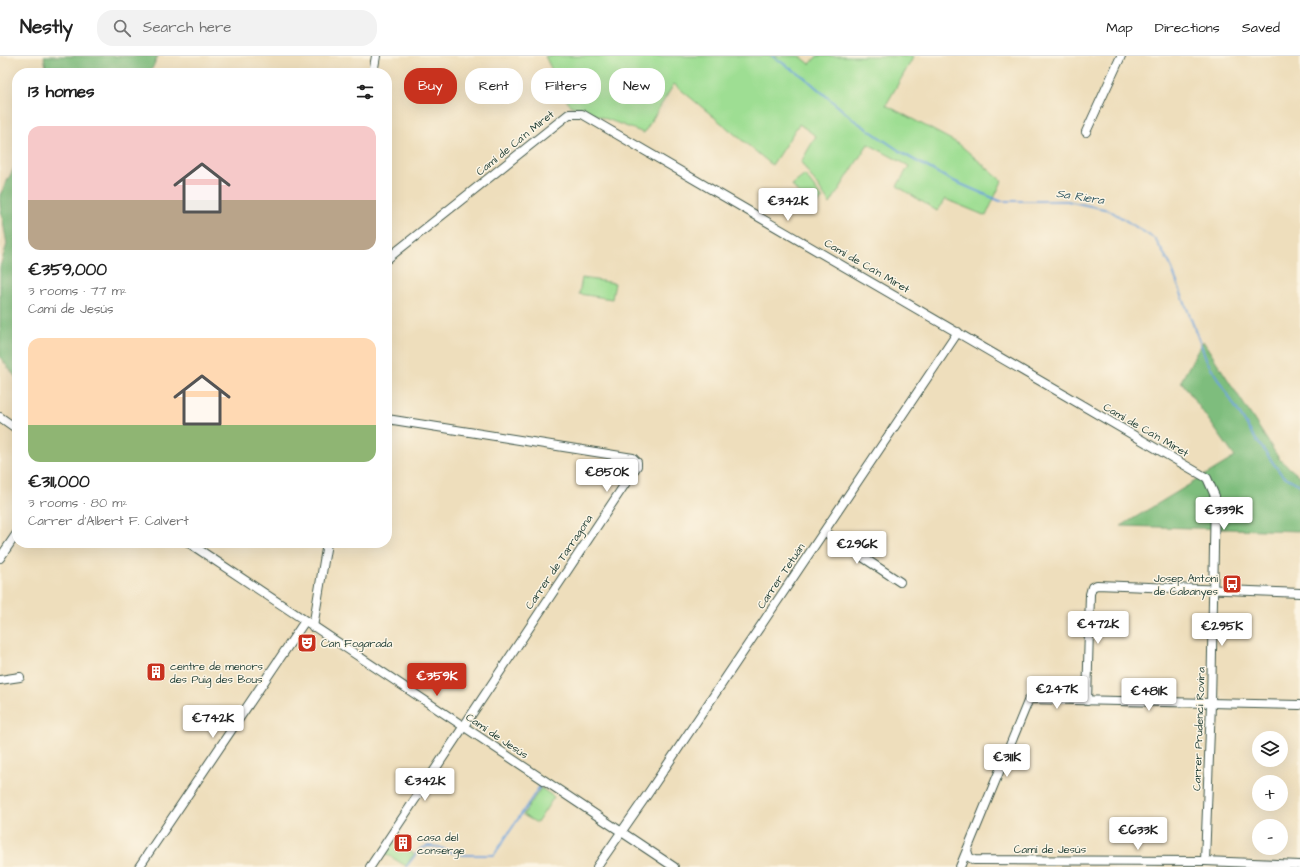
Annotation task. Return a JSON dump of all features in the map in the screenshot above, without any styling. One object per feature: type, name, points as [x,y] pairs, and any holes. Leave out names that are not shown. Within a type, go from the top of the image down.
[{"type":"street","points":[[374,68],[376,56]]},
{"type":"street","points":[[1086,132],[1121,56]]},
{"type":"street","name":"Camí de Ca'n Miret","points":[[392,255],[569,114],[582,114],[1207,478]]},
{"type":"street","name":"Carrer Tetuán","points":[[597,867],[958,332]]},
{"type":"street","points":[[0,417],[12,425]]},
{"type":"street","name":"Carrer de Tarragona","points":[[392,420],[633,458],[637,462],[637,466],[464,726]]},
{"type":"street","name":"Carrer Prudenci Rovira","points":[[1205,861],[1211,704],[1215,496],[1207,478]]},
{"type":"street","points":[[824,532],[900,582]]},
{"type":"street","points":[[0,558],[12,540]]},
{"type":"street","name":"Camí de Jesús","points":[[196,548],[674,867]]},
{"type":"street","points":[[313,627],[326,548]]},
{"type":"street","points":[[1087,701],[1090,594],[1092,587],[1097,585],[1300,593]]},
{"type":"street","points":[[139,867],[305,621]]},
{"type":"street","points":[[0,680],[20,678]]},
{"type":"street","points":[[960,867],[968,854],[1029,699],[1300,705]]},
{"type":"street","points":[[370,867],[464,726]]},
{"type":"street","name":"Camí de Jesús","points":[[968,854],[974,860],[1205,861],[1300,865]]},
{"type":"green space","points":[[44,56],[158,56],[152,68],[46,68]]},
{"type":"green space","points":[[545,56],[800,56],[810,64],[817,56],[914,56],[886,105],[959,144],[1002,181],[986,216],[945,199],[937,211],[897,186],[909,166],[868,144],[830,204],[801,162],[816,136],[799,124],[772,165],[674,84],[665,99],[665,68],[609,68],[609,104],[662,104],[644,133],[569,105],[601,104],[601,68],[551,68]]},
{"type":"green space","points":[[12,172],[12,373],[0,357],[0,267],[7,244],[0,204],[0,195]]},
{"type":"green space","points":[[805,175],[823,199],[810,209],[792,185]]},
{"type":"green space","points":[[582,278],[615,283],[612,299],[579,294]]},
{"type":"green space","points":[[1203,341],[1280,460],[1300,475],[1300,531],[1121,526],[1235,457],[1181,381]]},
{"type":"green space","points":[[541,788],[554,797],[537,823],[523,815]]},
{"type":"green space","points":[[391,841],[414,854],[406,866],[383,852]]},
{"type":"waterway","name":"Sa Riera","points":[[772,56],[804,77],[854,120],[907,156],[949,179],[1000,201],[1067,201],[1109,210],[1155,239],[1170,264],[1207,361],[1252,434],[1282,475],[1300,485]]},
{"type":"waterway","points":[[406,867],[420,849],[428,846],[439,847],[450,852],[464,855],[494,855],[542,783]]},
{"type":"place","name":"Josep Antoni de Cabanyes","points":[[1232,584]]},
{"type":"place","name":"Can Fogarada","points":[[307,643]]},
{"type":"place","name":"centre de menors des Puig des Bous","points":[[156,672]]},
{"type":"place","name":"casa del conserge","points":[[403,843]]}]
